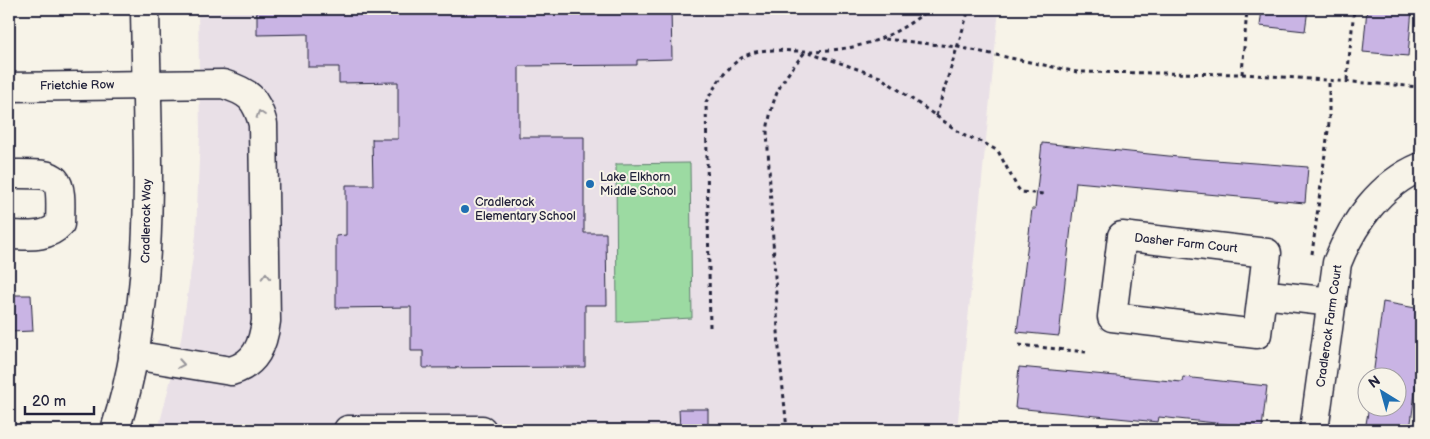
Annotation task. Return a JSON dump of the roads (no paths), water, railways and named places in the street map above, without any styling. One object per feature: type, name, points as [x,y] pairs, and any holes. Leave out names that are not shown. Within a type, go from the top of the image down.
[{"type":"street","name":"Cradlerock Way","points":[[115,430],[133,355],[145,277],[148,183],[145,9]]},
{"type":"street","name":"Frietchie Row","points":[[9,87],[223,84],[240,89],[252,97],[259,108],[263,124],[266,321],[264,341],[254,357],[243,368],[231,371],[133,355]]},
{"type":"street","name":"Cradlerock Farm Court","points":[[1314,430],[1337,263],[1352,230],[1377,198],[1397,181],[1421,167]]},
{"type":"street","points":[[9,174],[47,174],[57,181],[61,193],[60,224],[54,231],[44,235],[9,235]]},
{"type":"street","name":"Dasher Farm Court","points":[[1122,236],[1267,252],[1262,294],[1257,334],[1112,317],[1122,236]]},
{"type":"street","points":[[1262,294],[1332,302]]},
{"type":"street","points":[[348,430],[482,430]]},
{"type":"place","name":"Lake Elkhorn Middle School","points":[[590,184]]},
{"type":"place","name":"Cradlerock Elementary School","points":[[465,209]]}]
